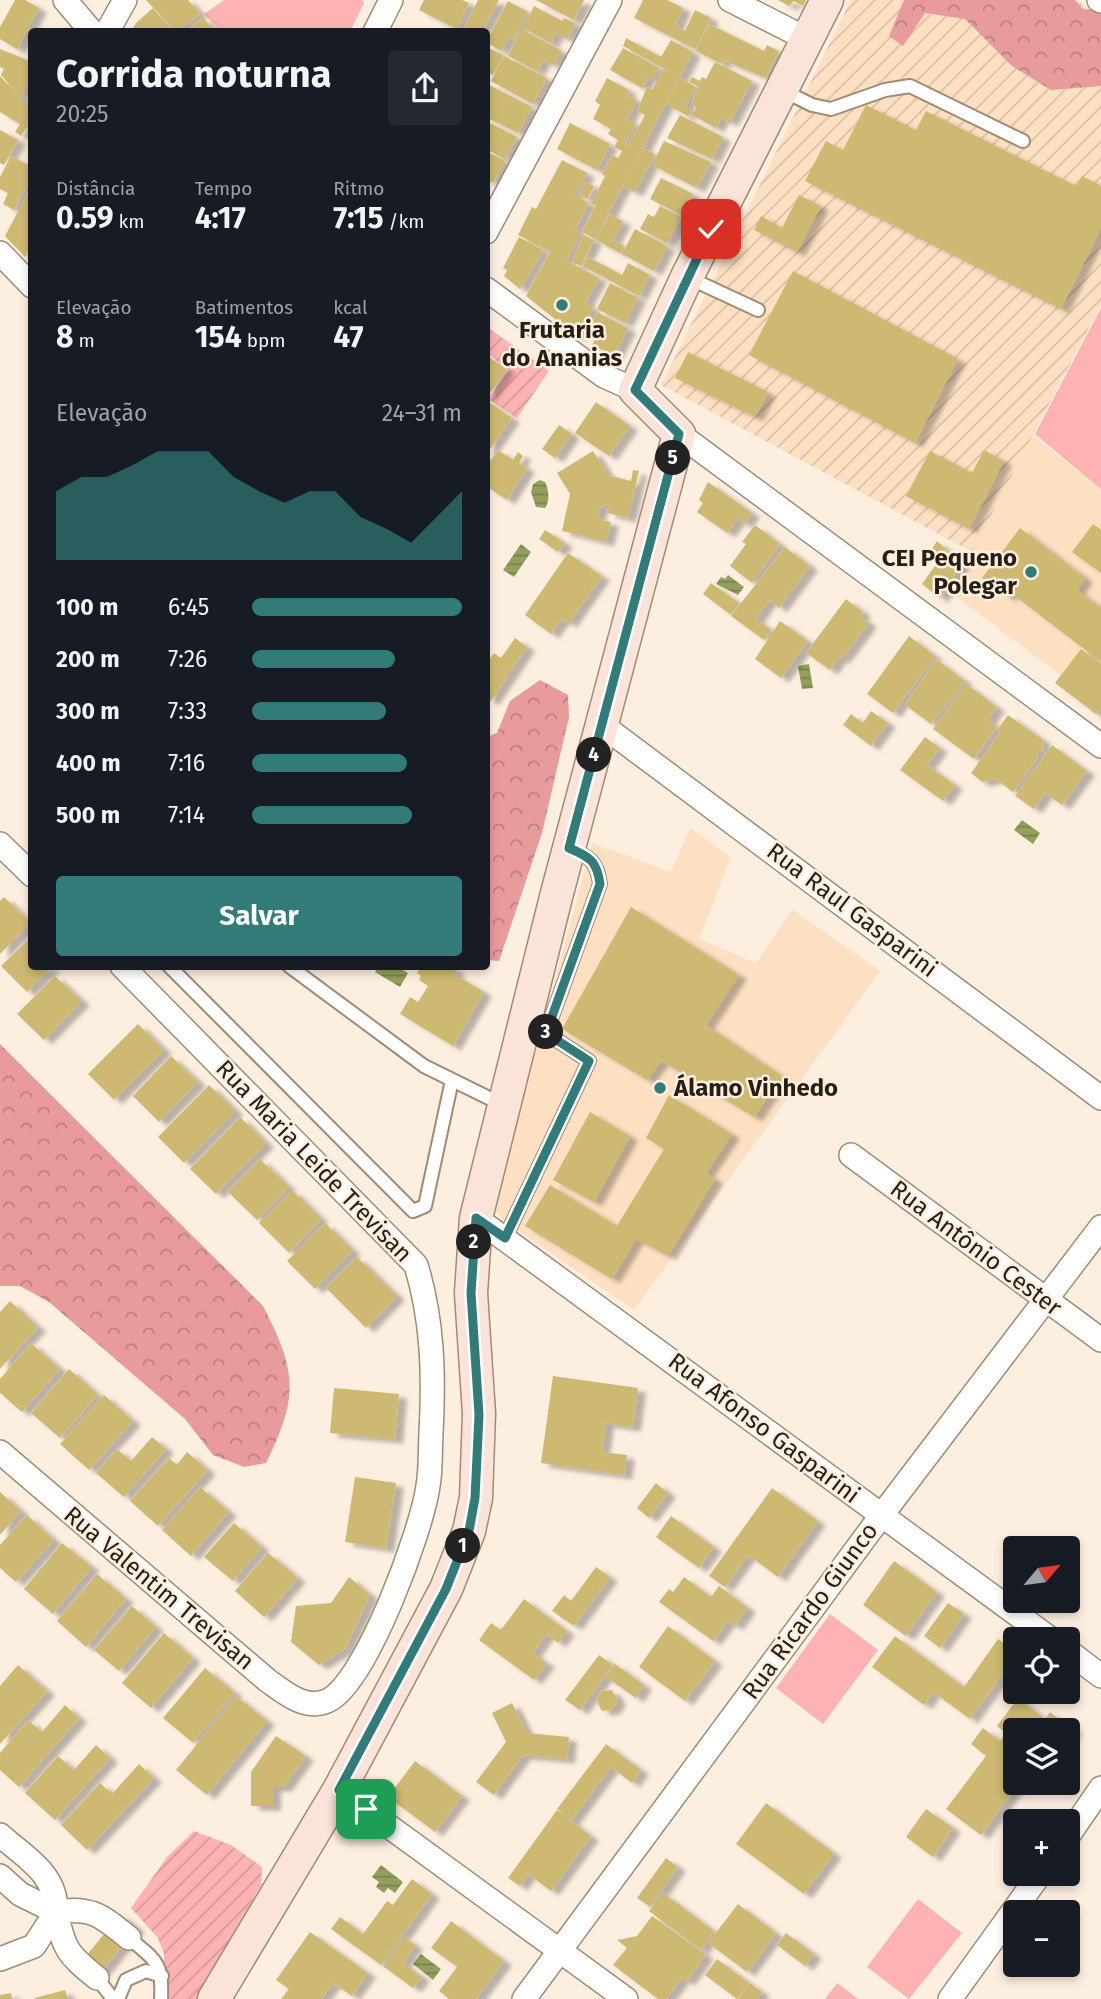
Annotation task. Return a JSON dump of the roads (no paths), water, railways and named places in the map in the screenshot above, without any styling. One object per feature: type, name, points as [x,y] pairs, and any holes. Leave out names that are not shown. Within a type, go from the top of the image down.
[{"type":"street","points":[[65,0],[89,28]]},
{"type":"street","points":[[109,28],[125,0]]},
{"type":"street","points":[[377,28],[391,0]]},
{"type":"street","points":[[490,225],[610,0]]},
{"type":"street","points":[[730,0],[807,39]]},
{"type":"street","points":[[635,390],[687,277],[827,0]]},
{"type":"street","points":[[0,253],[28,282]]},
{"type":"street","points":[[490,292],[604,376],[635,390],[679,434],[1101,746]]},
{"type":"street","points":[[214,1999],[339,1790],[446,1589],[469,1531],[475,1498],[479,1415],[471,1293],[476,1218],[569,848],[679,434]]},
{"type":"street","name":"Rua Raul Gasparini","points":[[602,725],[1101,1098]]},
{"type":"street","points":[[0,844],[28,871]]},
{"type":"street","name":"Rua Maria Leide Trevisan","points":[[126,970],[416,1265],[426,1299],[434,1367],[428,1487],[409,1553],[366,1654],[344,1688],[328,1701]]},
{"type":"street","name":"Rua Antônio Cester","points":[[851,1155],[1046,1302],[1101,1340]]},
{"type":"street","name":"Rua Afonso Gasparini","points":[[476,1218],[1034,1627]]},
{"type":"street","name":"Rua Ricardo Giunco","points":[[524,1999],[881,1516],[1101,1227]]},
{"type":"street","name":"Rua Valentim Trevisan","points":[[0,1452],[267,1680],[294,1699],[312,1704],[328,1701]]},
{"type":"street","points":[[1080,1660],[1101,1676]]},
{"type":"street","points":[[1080,1819],[1101,1788]]},
{"type":"street","points":[[339,1790],[626,1999]]},
{"type":"street","points":[[0,1835],[48,1877],[56,1894],[55,1912],[61,1938],[70,1956],[97,1978]]},
{"type":"street","points":[[0,1875],[20,1894],[55,1912],[78,1908],[101,1916],[129,1938]]},
{"type":"street","points":[[950,1999],[1031,1886]]},
{"type":"street","points":[[0,1959],[34,1946],[55,1912]]},
{"type":"lane","points":[[782,90],[812,105],[831,109],[885,90],[910,86],[1023,141]]},
{"type":"lane","points":[[687,277],[758,310]]},
{"type":"lane","points":[[505,1238],[589,1061],[546,1033],[600,884],[598,867],[590,857],[569,848]]},
{"type":"lane","points":[[173,970],[414,1211],[425,1206],[452,1080]]},
{"type":"lane","points":[[294,970],[424,1066],[503,1105]]},
{"type":"lane","points":[[129,1938],[159,1963],[162,1976],[161,1999]]},
{"type":"lane","points":[[97,1978],[116,1999],[126,1980],[146,1971],[162,1976]]},
{"type":"place","name":"Frutaria do Ananias","points":[[562,305]]},
{"type":"place","name":"CEI Pequeno Polegar","points":[[1031,572]]},
{"type":"place","name":"Álamo Vinhedo","points":[[660,1088]]}]
